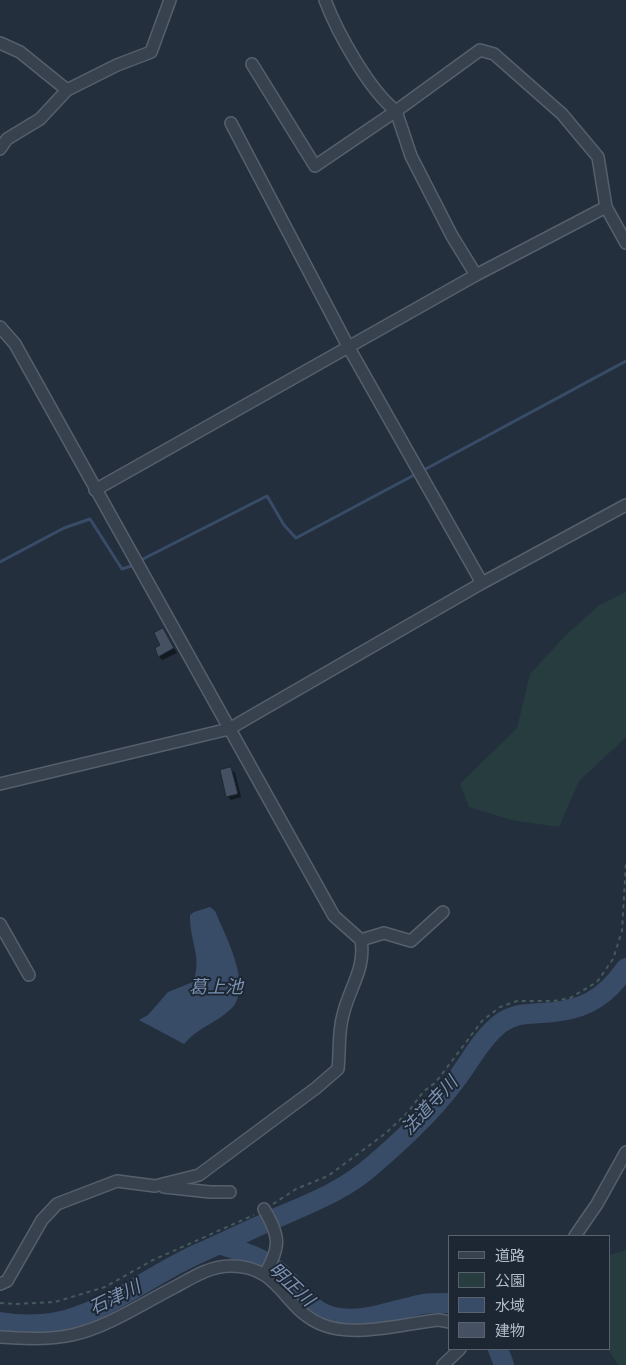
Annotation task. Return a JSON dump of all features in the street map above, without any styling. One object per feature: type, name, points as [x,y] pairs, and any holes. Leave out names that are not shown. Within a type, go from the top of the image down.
[{"type":"street","points":[[0,149],[7,139],[40,119],[67,90],[117,65],[151,52],[170,0]]},
{"type":"street","points":[[325,0],[333,23],[383,101],[396,111],[411,156],[452,236],[476,275]]},
{"type":"street","points":[[0,43],[20,52],[67,90]]},
{"type":"street","points":[[252,64],[315,166],[396,111],[480,50],[494,54],[562,114],[598,157],[606,207],[626,243]]},
{"type":"street","points":[[231,123],[349,348],[482,583]]},
{"type":"street","points":[[95,490],[476,275],[606,207]]},
{"type":"street","points":[[0,327],[15,344],[334,916],[361,940],[363,954],[360,970],[343,1014],[338,1069],[316,1088],[199,1175],[155,1186]]},
{"type":"street","points":[[0,784],[229,729],[482,583],[626,505]]},
{"type":"street","points":[[361,940],[384,933],[411,941],[443,912]]},
{"type":"street","points":[[0,924],[28,975]]},
{"type":"street","points":[[576,1235],[597,1204],[626,1152]]},
{"type":"street","points":[[0,1284],[7,1281],[42,1220],[57,1204],[117,1181],[210,1192],[230,1192]]},
{"type":"street","points":[[264,1209],[277,1231],[276,1255],[265,1274]]},
{"type":"street","points":[[0,1337],[26,1339],[72,1335],[125,1313],[208,1270],[219,1267],[246,1267],[265,1274],[272,1279],[293,1305],[322,1325],[336,1329],[354,1330],[439,1320],[448,1322]]},
{"type":"street","points":[[443,1365],[459,1350]]},
{"type":"path","points":[[0,1303],[55,1302],[104,1287],[153,1260],[244,1221],[296,1189],[328,1176],[386,1133],[408,1112],[422,1092],[436,1082],[482,1021],[500,1008],[517,1001],[554,1001],[570,998],[597,982],[613,959],[622,931],[626,862]]},
{"type":"green space","points":[[626,592],[626,737],[579,781],[559,827],[511,820],[469,807],[460,784],[517,728],[530,674],[565,636],[598,606]]},
{"type":"green space","points":[[626,1250],[626,1365],[618,1365],[609,1350],[611,1350],[611,1255]]},
{"type":"water","name":"葛上池","points":[[210,907],[215,911],[231,947],[239,975],[240,988],[237,1000],[231,1009],[189,1038],[184,1044],[139,1020],[148,1015],[168,992],[193,982],[197,965],[190,915]]},
{"type":"building","points":[[163,628],[174,648],[158,657],[155,648],[160,645],[154,633]]},
{"type":"building","points":[[231,767],[238,794],[226,797],[220,770]]},
{"type":"waterway","points":[[422,471],[626,361]]},
{"type":"waterway","points":[[139,561],[267,496],[284,525],[296,538],[416,474]]},
{"type":"waterway","points":[[0,562],[64,528],[90,519],[122,569],[134,565]]},
{"type":"waterway","name":"法道寺川","points":[[0,1322],[19,1324],[49,1323],[69,1319],[94,1310],[186,1259],[338,1190],[373,1165],[425,1117],[452,1085],[487,1036],[501,1023],[520,1015],[555,1012],[579,1007],[609,989],[626,968]]},
{"type":"waterway","name":"明正川","points":[[222,1245],[262,1260],[282,1275],[311,1305],[319,1311],[339,1318],[360,1318],[423,1304],[448,1303]]},
{"type":"waterway","name":"明正川","points":[[498,1350],[504,1365]]},
{"type":"water label","name":"石津川","points":[[115,1298]]}]
